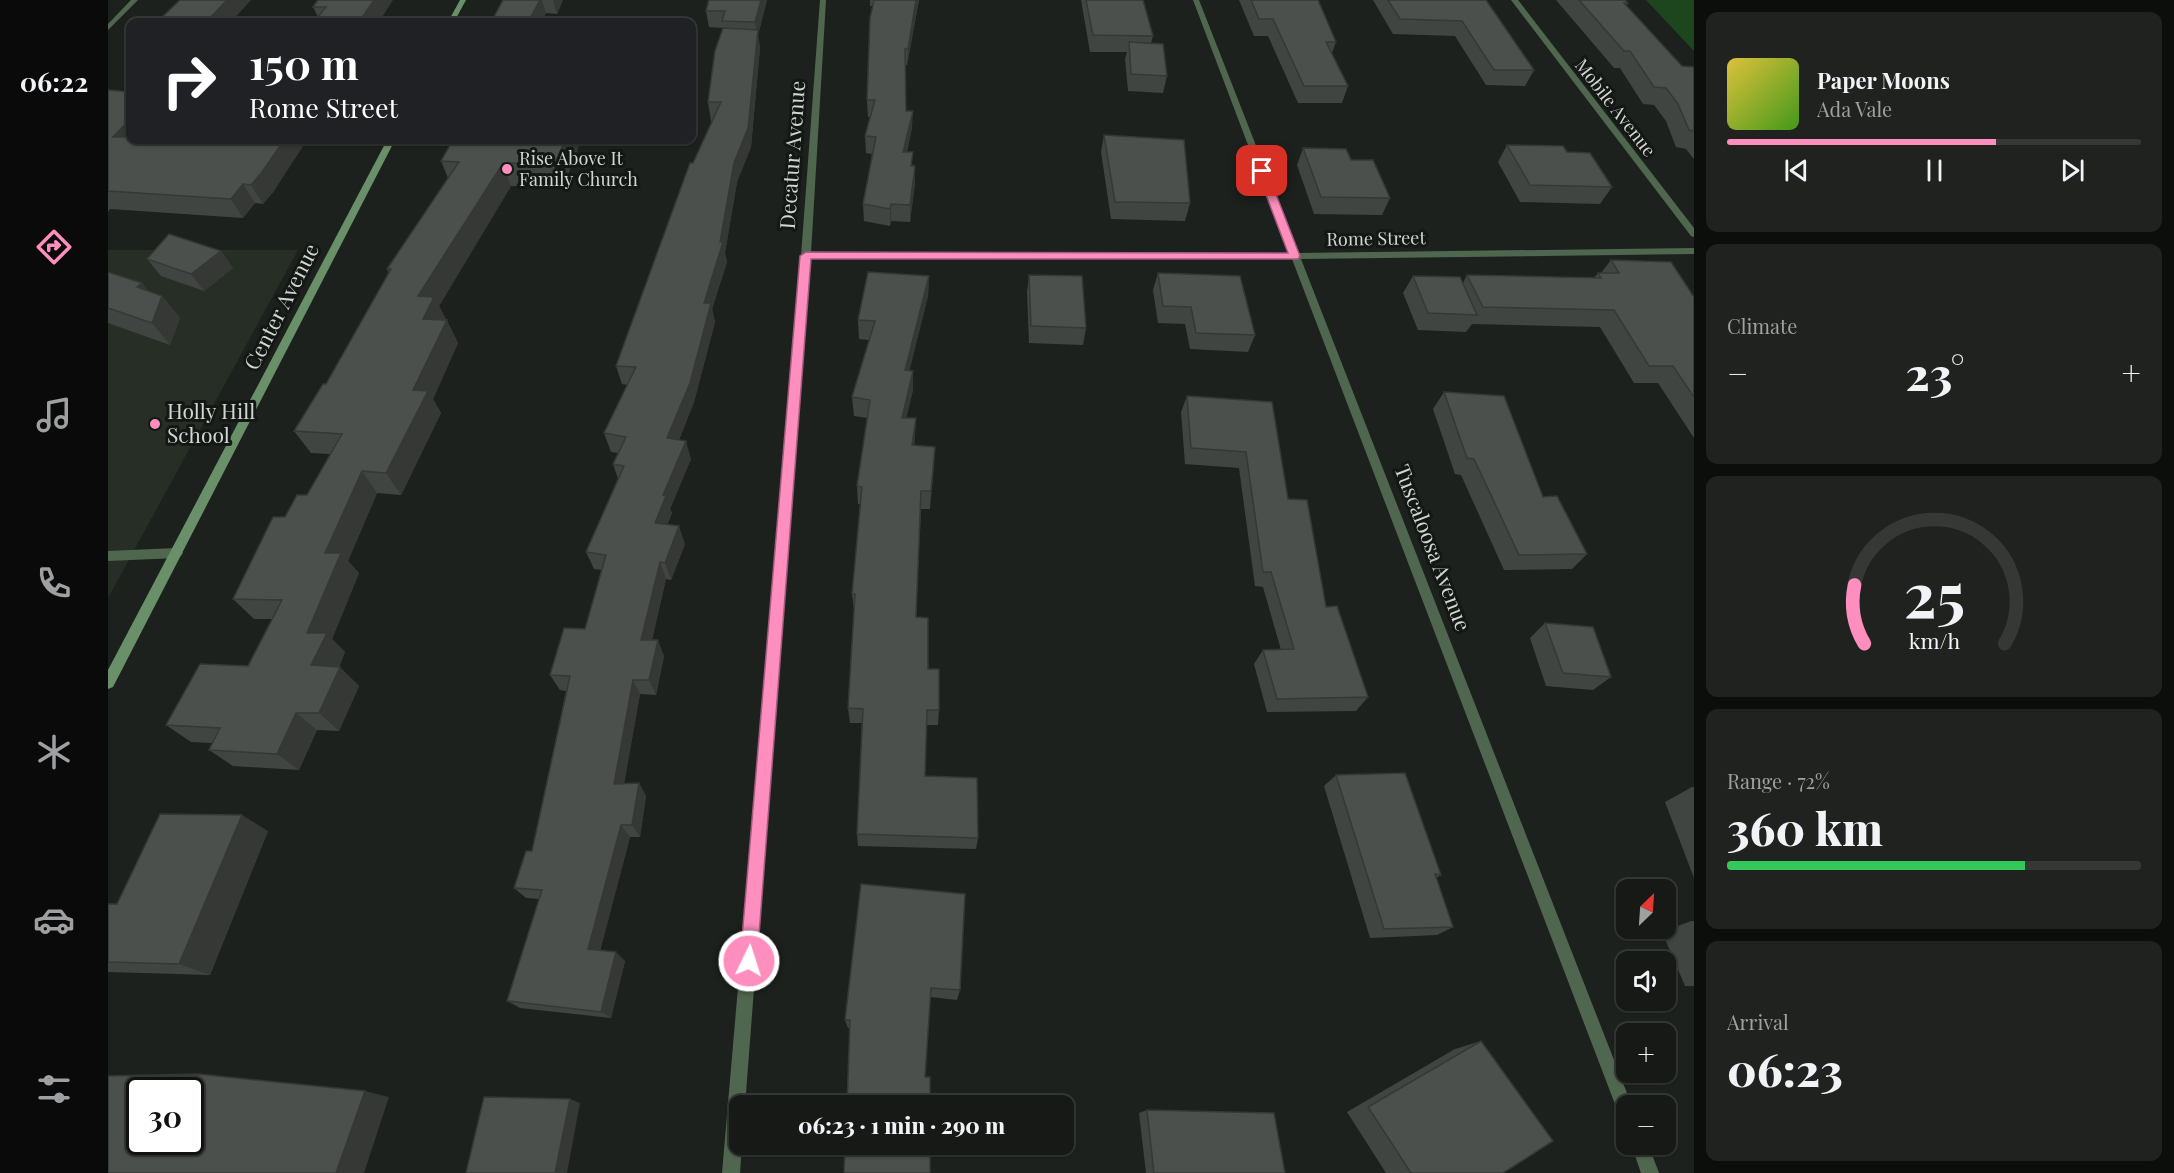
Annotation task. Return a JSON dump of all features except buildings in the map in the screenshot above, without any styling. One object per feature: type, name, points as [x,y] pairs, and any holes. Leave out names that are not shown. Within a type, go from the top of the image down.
[{"type":"street","points":[[108,28],[135,0]]},
{"type":"street","points":[[453,18],[463,0]]},
{"type":"street","name":"Decatur Avenue","points":[[731,1173],[806,256],[823,0]]},
{"type":"street","name":"Tuscaloosa Avenue","points":[[1197,0],[1619,1095]]},
{"type":"street","name":"Mobile Avenue","points":[[1514,0],[1694,234]]},
{"type":"street","name":"Center Avenue","points":[[108,683],[389,144]]},
{"type":"street","name":"Rome Street","points":[[806,256],[1295,256],[1694,251]]},
{"type":"street","points":[[108,556],[177,553]]},
{"type":"street","points":[[1643,1155],[1650,1173]]},
{"type":"shaded area","name":"Holly Hill School","points":[[108,250],[298,250],[108,598]]},
{"type":"green space","points":[[1646,0],[1694,0],[1694,51]]},
{"type":"place","name":"Rise Above It Family Church","points":[[507,169]]},
{"type":"place","name":"Holly Hill School","points":[[155,424]]},
{"type":"route","points":[[749,961],[806,256],[1295,256],[1262,171]]}]
